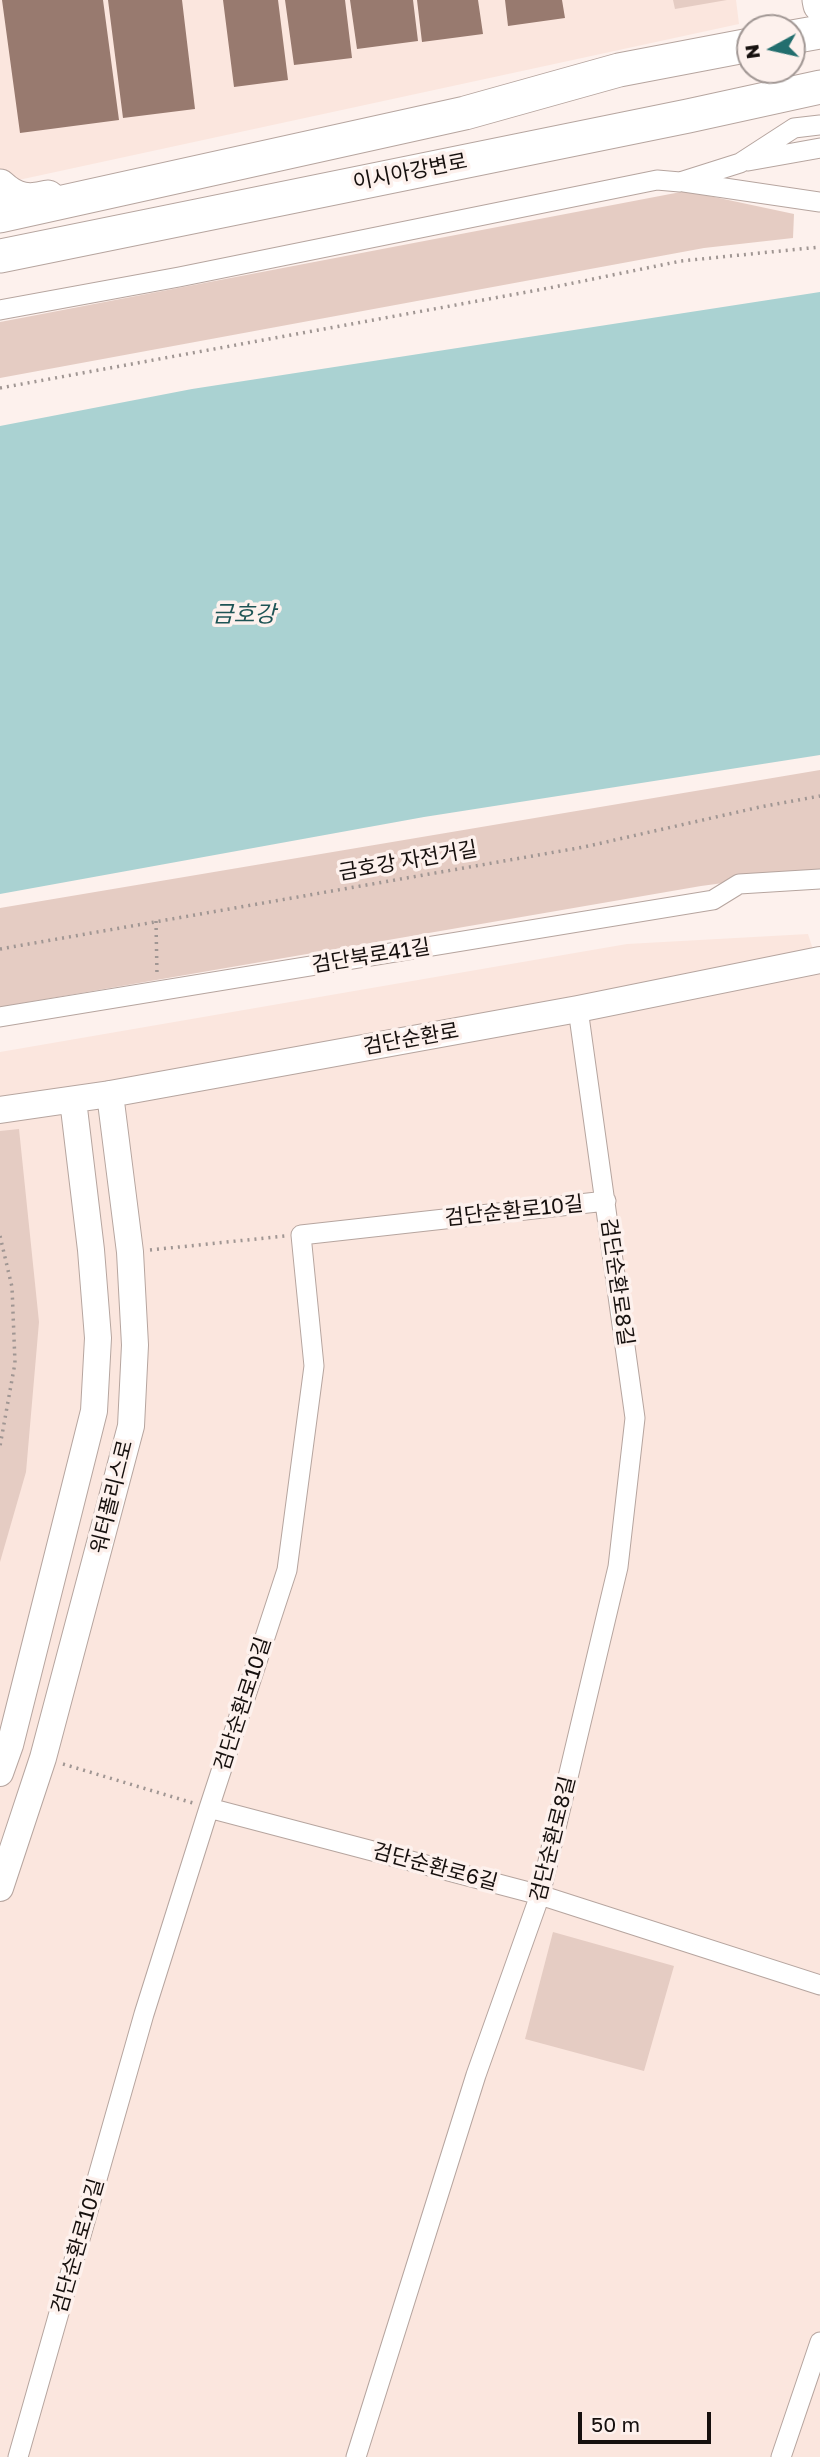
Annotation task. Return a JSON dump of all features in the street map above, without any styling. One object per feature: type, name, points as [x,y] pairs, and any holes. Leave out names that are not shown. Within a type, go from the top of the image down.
[{"type":"highway","points":[[0,216],[465,113],[619,70],[736,48]]},
{"type":"highway","name":"이시아강변로","points":[[3,253],[688,116],[820,87]]},
{"type":"highway","points":[[0,186],[10,195],[29,202],[116,183],[137,186]]},
{"type":"main road","name":"검단순환로","points":[[0,1110],[110,1094],[578,1009],[820,960]]},
{"type":"main road","name":"워터폴리스로","points":[[0,1888],[43,1758],[131,1426],[135,1345],[130,1252],[110,1094]]},
{"type":"main road","name":"워터폴리스로","points":[[0,1773],[10,1745],[94,1411],[98,1338],[91,1250],[73,1100]]},
{"type":"street","points":[[740,163],[794,128],[820,125]]},
{"type":"street","points":[[680,182],[740,163],[820,148]]},
{"type":"street","points":[[0,310],[193,274],[657,180],[820,202]]},
{"type":"street","points":[[788,883],[820,879]]},
{"type":"street","points":[[788,883],[820,890]]},
{"type":"street","name":"검단북로41길","points":[[0,1017],[713,900],[739,884],[788,883]]},
{"type":"street","name":"검단순환로8길","points":[[356,2457],[476,2075],[540,1895],[618,1567],[635,1418],[578,1009]]},
{"type":"street","name":"검단순환로10길","points":[[18,2457],[144,2014],[287,1570],[314,1366],[301,1234],[606,1201]]},
{"type":"street","name":"검단순환로6길","points":[[209,1808],[540,1895],[820,1985]]},
{"type":"street","points":[[781,2457],[820,2342]]},
{"type":"path","points":[[0,388],[681,261],[820,247]]},
{"type":"path","name":"금호강 자전거길","points":[[0,949],[584,847],[820,796]]},
{"type":"path","points":[[156,921],[157,992]]},
{"type":"path","points":[[130,1252],[301,1234]]},
{"type":"path","points":[[0,1236],[12,1287],[15,1363],[0,1446]]},
{"type":"path","points":[[43,1758],[209,1808]]},
{"type":"shaded area","points":[[0,0],[736,0],[736,25],[0,184]]},
{"type":"shaded area","points":[[673,0],[727,0],[675,9]]},
{"type":"shaded area","points":[[686,191],[794,214],[793,238],[704,248],[0,378],[0,322]]},
{"type":"shaded area","points":[[820,770],[820,870],[701,886],[0,1007],[0,908]]},
{"type":"shaded area","points":[[808,934],[820,971],[820,2457],[0,2457],[0,1052],[627,944]]},
{"type":"shaded area","points":[[19,1129],[39,1322],[26,1472],[0,1562],[0,1131]]},
{"type":"shaded area","points":[[553,1932],[674,1966],[644,2071],[525,2039]]},
{"type":"water","name":"금호강","points":[[820,292],[820,755],[424,817],[0,894],[0,426],[192,389]]},
{"type":"building","points":[[2,0],[103,0],[119,120],[20,133]]},
{"type":"building","points":[[108,0],[182,0],[195,109],[123,118]]},
{"type":"building","points":[[223,0],[278,0],[288,80],[234,87]]},
{"type":"building","points":[[285,0],[345,0],[352,58],[294,65]]},
{"type":"building","points":[[350,0],[413,0],[418,41],[357,49]]},
{"type":"building","points":[[417,0],[478,0],[483,34],[422,42]]},
{"type":"building","points":[[505,0],[562,0],[565,18],[508,26]]}]
